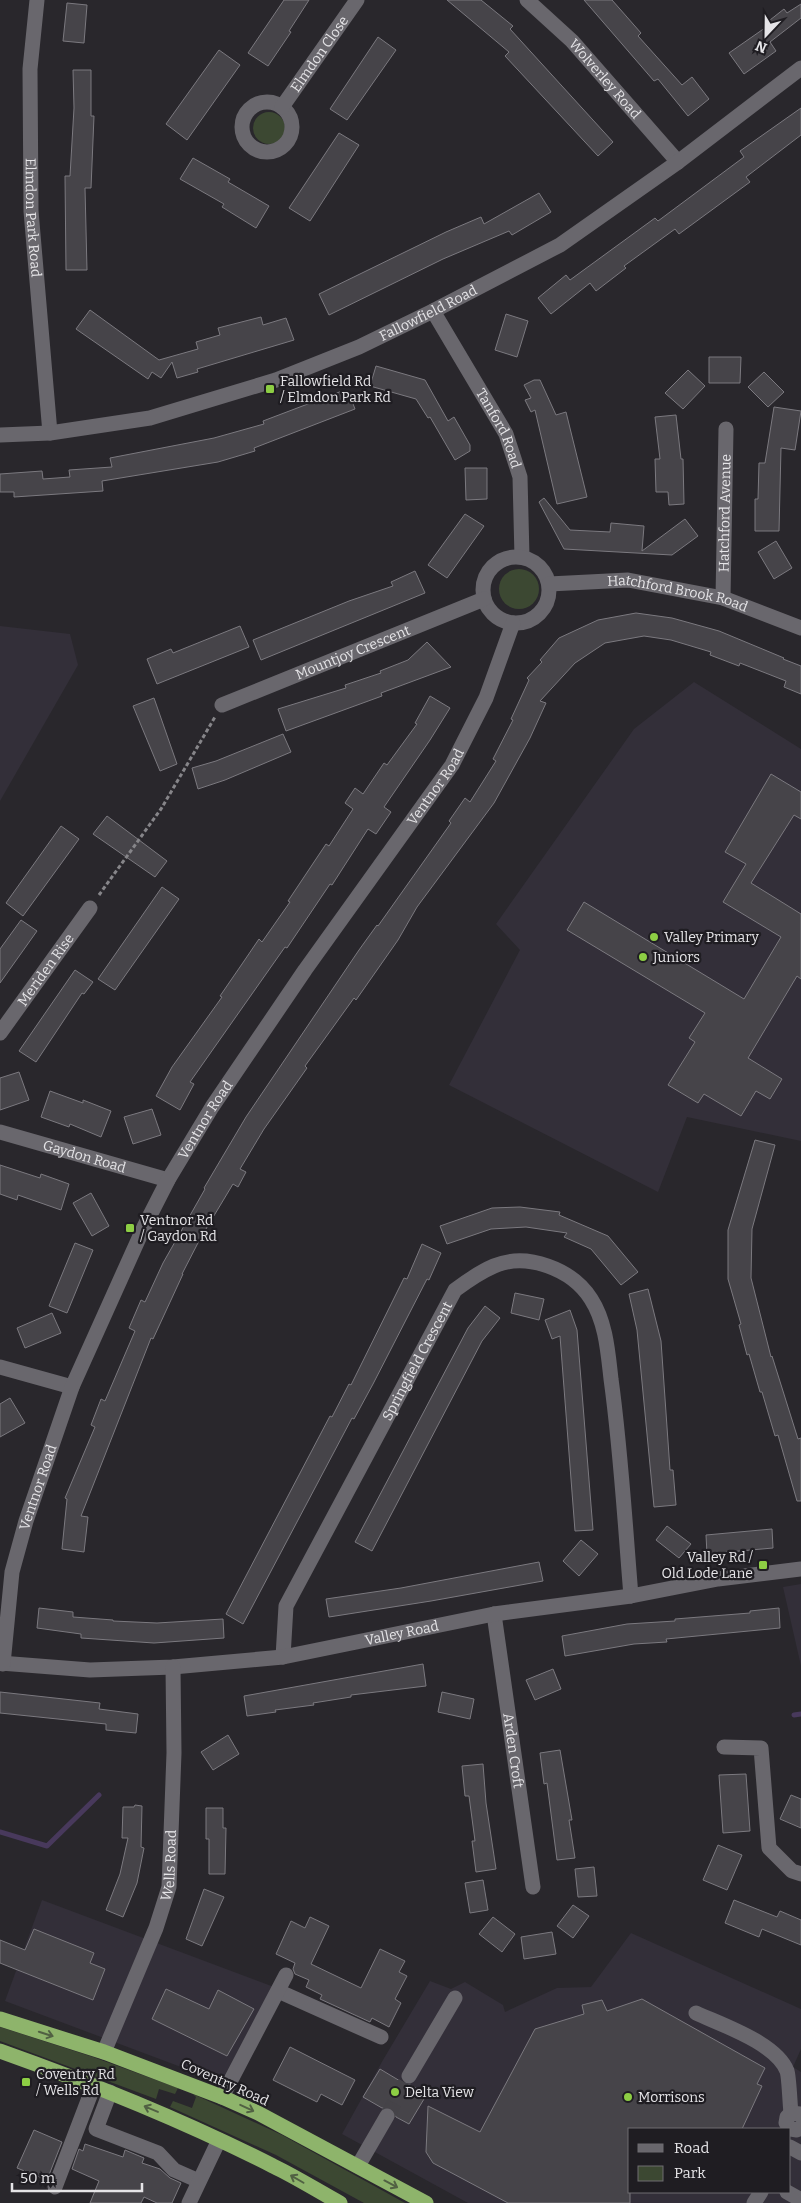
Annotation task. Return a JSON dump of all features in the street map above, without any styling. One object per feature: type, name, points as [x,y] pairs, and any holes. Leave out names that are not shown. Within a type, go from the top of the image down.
[{"type":"highway","name":"Coventry Road","points":[[0,2019],[104,2052],[222,2097],[426,2203]]},
{"type":"highway","points":[[0,2051],[94,2085],[218,2140],[274,2166],[340,2203]]},
{"type":"street","name":"Elmdon Park Road","points":[[37,0],[30,69],[31,211],[50,433]]},
{"type":"street","name":"Elmdon Close","points":[[282,107],[357,0]]},
{"type":"street","name":"Wolverley Road","points":[[527,0],[572,40],[678,162]]},
{"type":"street","name":"Fallowfield Road","points":[[0,435],[50,433],[150,418],[276,380],[358,347],[433,311],[560,245],[678,162],[801,68]]},
{"type":"street","name":"Tanford Road","points":[[433,311],[506,434],[520,476],[522,557]]},
{"type":"street","name":"Hatchford Avenue","points":[[723,598],[726,429]]},
{"type":"street","points":[[522,557],[535,563],[543,571],[549,584],[548,602],[539,614],[525,623],[513,623],[496,616],[489,609],[484,599],[485,579],[495,565],[506,558],[522,557]]},
{"type":"street","name":"Hatchford Brook Road","points":[[549,584],[628,580],[723,598],[801,628]]},
{"type":"street","name":"Mountjoy Crescent","points":[[222,705],[484,599]]},
{"type":"street","name":"Ventnor Road","points":[[2,1663],[12,1572],[26,1521],[72,1387],[144,1227],[168,1180],[212,1107],[305,970],[452,764],[486,698],[513,623]]},
{"type":"street","name":"Meriden Rise","points":[[0,1033],[90,908]]},
{"type":"street","name":"Gaydon Road","points":[[0,1132],[168,1180]]},
{"type":"street","name":"Springfield Crescent","points":[[283,1656],[286,1606],[455,1290],[495,1265],[526,1260],[552,1267],[571,1278],[590,1298],[599,1316],[606,1343],[615,1406],[631,1596]]},
{"type":"street","points":[[0,1367],[72,1387]]},
{"type":"street","name":"Valley Road","points":[[2,1663],[90,1670],[174,1667],[283,1656],[494,1614],[631,1596],[718,1579],[801,1569]]},
{"type":"street","name":"Arden Croft","points":[[494,1614],[534,1887]]},
{"type":"street","name":"Wells Road","points":[[104,2052],[156,1928],[169,1887],[174,1753],[174,1667]]},
{"type":"street","points":[[724,1747],[762,1748],[769,1848],[792,1871],[801,1874]]},
{"type":"street","points":[[222,2097],[286,1975]]},
{"type":"street","points":[[278,1991],[381,2036]]},
{"type":"street","points":[[410,2076],[455,1998]]},
{"type":"street","points":[[696,2013],[749,2037],[778,2056],[787,2072],[796,2114],[787,2117],[786,2123],[794,2130]]},
{"type":"street","points":[[55,2187],[94,2085]]},
{"type":"street","points":[[110,2092],[96,2129],[158,2153],[174,2170],[199,2181]]},
{"type":"street","points":[[358,2166],[387,2116]]},
{"type":"street","points":[[189,2203],[218,2140]]},
{"type":"street","points":[[789,2193],[801,2200]]},
{"type":"path","points":[[90,908],[160,809],[222,705]]},
{"type":"shaded area","points":[[0,626],[70,634],[78,665],[0,801]]},
{"type":"shaded area","name":"Valley Primary","points":[[694,682],[801,749],[801,1141],[687,1117],[658,1192],[449,1085],[520,950],[496,924],[634,729]]},
{"type":"shaded area","points":[[801,1584],[801,1666],[783,1587]]},
{"type":"shaded area","points":[[42,1900],[274,1987],[221,2082],[5,2001]]},
{"type":"shaded area","points":[[631,1933],[801,2009],[801,2049],[793,2067],[801,2072],[801,2203],[468,2203],[342,2134],[430,1981],[451,1989],[465,1982],[503,2005],[505,2012],[557,1988],[591,1987]]},
{"type":"green space","points":[[269,112],[275,113],[280,117],[284,122],[284,134],[280,139],[275,143],[269,144],[263,143],[258,139],[254,134],[253,128],[254,122],[258,117],[263,113]]},
{"type":"green space","points":[[523,569],[530,572],[536,578],[539,589],[538,597],[530,606],[523,609],[515,609],[508,606],[500,597],[499,585],[502,578],[511,570]]},
{"type":"green space","points":[[0,2027],[93,2057],[178,2088],[175,2094],[159,2089],[156,2099],[0,2041]]},
{"type":"green space","points":[[193,2094],[282,2135],[405,2203],[364,2203],[276,2155],[170,2107],[173,2101],[192,2108],[196,2097]]},
{"type":"building","points":[[284,0],[309,0],[289,31],[291,32],[268,66],[248,53]]},
{"type":"building","points":[[447,0],[481,0],[513,26],[510,29],[613,142],[598,156],[505,56],[509,52]]},
{"type":"building","points":[[584,0],[612,0],[641,33],[638,36],[682,85],[692,77],[709,99],[688,116],[658,79],[654,81]]},
{"type":"building","points":[[67,3],[87,5],[84,43],[63,41]]},
{"type":"building","points":[[801,4],[801,18],[770,42],[776,51],[744,74],[729,53],[772,23],[770,20],[784,9],[787,13]]},
{"type":"building","points":[[378,37],[396,50],[347,120],[330,109]]},
{"type":"building","points":[[219,50],[240,65],[187,140],[166,124]]},
{"type":"building","points":[[73,70],[91,70],[91,116],[94,116],[91,188],[85,188],[87,270],[66,270],[65,176],[70,176],[74,108]]},
{"type":"building","points":[[801,108],[801,135],[746,177],[750,182],[679,234],[675,229],[624,266],[626,268],[596,291],[590,283],[551,314],[538,298],[566,275],[570,280],[655,218],[658,221],[744,157],[740,151]]},
{"type":"building","points":[[339,133],[359,145],[310,221],[289,208]]},
{"type":"building","points":[[193,158],[230,179],[228,182],[269,206],[256,228],[222,207],[224,204],[180,179]]},
{"type":"building","points":[[539,193],[551,212],[512,235],[509,231],[443,259],[329,315],[319,294],[481,217],[484,224]]},
{"type":"building","points":[[90,310],[159,360],[198,349],[196,342],[220,335],[218,328],[261,317],[263,325],[286,318],[294,340],[197,369],[198,372],[177,378],[172,362],[161,378],[152,372],[148,379],[76,329]]},
{"type":"building","points":[[506,314],[528,321],[517,357],[495,350]]},
{"type":"building","points":[[709,357],[741,357],[740,383],[709,383]]},
{"type":"building","points":[[376,366],[425,380],[448,421],[454,417],[470,445],[470,451],[455,460],[430,417],[428,418],[416,399],[370,386]]},
{"type":"building","points":[[688,370],[705,386],[683,409],[665,393]]},
{"type":"building","points":[[764,372],[784,392],[768,407],[748,387]]},
{"type":"building","points":[[534,380],[540,380],[556,415],[566,412],[587,497],[557,504],[535,410],[531,412],[525,400],[531,398],[524,385]]},
{"type":"building","points":[[342,391],[348,391],[355,409],[254,448],[255,451],[218,462],[102,481],[103,491],[14,497],[14,492],[0,492],[0,474],[42,471],[43,479],[70,477],[69,470],[112,467],[110,458],[214,438],[264,424],[263,421]]},
{"type":"building","points":[[774,407],[801,411],[795,450],[781,448],[779,531],[755,531],[755,499],[758,499],[759,463],[765,463]]},
{"type":"building","points":[[676,415],[681,459],[683,459],[684,504],[669,505],[668,492],[656,492],[655,459],[660,459],[655,417]]},
{"type":"building","points":[[465,468],[487,468],[487,499],[466,500]]},
{"type":"building","points":[[544,498],[570,530],[610,532],[611,523],[644,526],[642,551],[685,519],[698,536],[672,555],[564,549],[539,502]]},
{"type":"building","points":[[465,514],[484,526],[447,578],[428,565]]},
{"type":"building","points":[[776,541],[792,568],[774,579],[758,552]]},
{"type":"building","points":[[415,571],[425,593],[261,660],[253,640],[349,601],[393,586],[391,582]]},
{"type":"building","points":[[636,613],[672,618],[719,631],[801,666],[801,694],[784,687],[786,681],[740,663],[739,666],[710,655],[711,652],[671,640],[644,636],[605,643],[575,663],[540,701],[546,703],[530,738],[494,803],[417,907],[398,940],[356,1000],[354,998],[305,1066],[307,1068],[264,1129],[240,1169],[246,1172],[238,1187],[233,1184],[200,1239],[153,1339],[151,1338],[81,1516],[88,1517],[84,1552],[62,1549],[67,1499],[65,1498],[95,1427],[91,1425],[101,1399],[105,1401],[135,1331],[129,1328],[141,1300],[145,1302],[163,1263],[246,1117],[359,950],[451,823],[449,821],[465,798],[470,802],[496,761],[493,759],[513,720],[511,719],[529,680],[527,678],[542,662],[540,660],[559,638],[598,620]]},
{"type":"building","points":[[240,626],[249,647],[157,684],[147,659],[171,649],[173,653]]},
{"type":"building","points":[[427,642],[451,667],[381,693],[382,696],[286,731],[278,709],[346,688],[345,685],[381,673],[380,671],[408,660]]},
{"type":"building","points":[[430,696],[450,708],[384,807],[391,812],[376,834],[368,829],[332,885],[330,884],[287,948],[285,947],[190,1082],[194,1084],[180,1110],[156,1096],[172,1067],[222,997],[220,996],[259,939],[262,942],[290,902],[288,901],[326,844],[329,846],[353,809],[345,803],[355,788],[363,794],[384,763],[387,765],[417,724],[415,723]]},
{"type":"building","points":[[154,698],[177,764],[160,771],[133,706]]},
{"type":"building","points":[[283,734],[291,752],[225,780],[198,789],[192,768],[216,761]]},
{"type":"building","points":[[771,774],[801,792],[801,819],[794,815],[751,883],[801,914],[801,979],[797,976],[748,1058],[782,1079],[770,1099],[756,1091],[741,1116],[704,1094],[698,1103],[668,1085],[695,1042],[689,1038],[705,1013],[567,930],[584,902],[744,999],[781,937],[723,902],[746,864],[725,852]]},
{"type":"building","points":[[107,816],[167,861],[155,877],[93,834]]},
{"type":"building","points":[[61,826],[79,839],[23,916],[6,903]]},
{"type":"building","points":[[162,887],[179,899],[115,990],[98,979]]},
{"type":"building","points":[[21,920],[37,931],[0,983],[0,949]]},
{"type":"building","points":[[75,970],[93,982],[84,994],[82,993],[36,1062],[19,1051]]},
{"type":"building","points":[[19,1072],[29,1100],[0,1110],[0,1078]]},
{"type":"building","points":[[50,1091],[83,1103],[83,1100],[111,1111],[101,1137],[70,1124],[69,1127],[41,1117]]},
{"type":"building","points":[[152,1109],[161,1135],[133,1144],[124,1117]]},
{"type":"building","points":[[755,1140],[775,1145],[752,1229],[751,1278],[771,1357],[798,1439],[801,1438],[801,1501],[797,1501],[778,1435],[775,1436],[749,1354],[747,1355],[739,1325],[741,1324],[728,1279],[728,1230]]},
{"type":"building","points":[[0,1165],[40,1178],[41,1174],[69,1184],[61,1210],[18,1195],[17,1200],[0,1194]]},
{"type":"building","points":[[91,1193],[109,1226],[92,1236],[73,1203]]},
{"type":"building","points":[[520,1207],[560,1212],[559,1215],[608,1236],[638,1272],[621,1285],[591,1249],[564,1237],[567,1233],[526,1227],[491,1229],[447,1244],[440,1226],[492,1208]]},
{"type":"building","points":[[75,1243],[93,1250],[67,1313],[49,1306]]},
{"type":"building","points":[[422,1244],[441,1253],[429,1280],[427,1279],[373,1384],[354,1419],[352,1418],[243,1624],[226,1614],[330,1416],[332,1417],[349,1384],[351,1385],[404,1278],[407,1279]]},
{"type":"building","points":[[648,1289],[661,1341],[670,1470],[673,1470],[676,1505],[654,1507],[637,1330],[629,1294]]},
{"type":"building","points":[[515,1293],[544,1299],[539,1320],[511,1313]]},
{"type":"building","points":[[485,1306],[500,1318],[482,1341],[372,1551],[355,1542],[468,1328]]},
{"type":"building","points":[[570,1310],[577,1330],[593,1530],[575,1531],[560,1336],[552,1339],[545,1320]]},
{"type":"building","points":[[52,1313],[61,1333],[25,1348],[17,1328]]},
{"type":"building","points":[[10,1398],[25,1423],[0,1437],[0,1404]]},
{"type":"building","points":[[667,1526],[691,1544],[679,1558],[656,1540]]},
{"type":"building","points":[[772,1529],[773,1548],[707,1554],[706,1535]]},
{"type":"building","points":[[581,1540],[598,1554],[579,1576],[563,1561]]},
{"type":"building","points":[[539,1562],[543,1581],[329,1617],[326,1599],[401,1588]]},
{"type":"building","points":[[39,1608],[73,1612],[73,1617],[113,1621],[157,1623],[223,1619],[224,1638],[154,1643],[81,1638],[81,1634],[37,1628]]},
{"type":"building","points":[[779,1608],[780,1628],[666,1639],[667,1642],[634,1644],[565,1656],[562,1636],[627,1624],[675,1621],[675,1619],[750,1613],[750,1611]]},
{"type":"building","points":[[423,1664],[426,1686],[351,1695],[351,1697],[313,1703],[314,1705],[247,1716],[244,1696]]},
{"type":"building","points":[[553,1669],[561,1689],[535,1700],[526,1680]]},
{"type":"building","points":[[0,1692],[100,1703],[99,1709],[138,1714],[136,1733],[106,1730],[106,1724],[0,1713]]},
{"type":"building","points":[[442,1692],[474,1699],[470,1719],[438,1712]]},
{"type":"building","points":[[228,1735],[239,1754],[213,1770],[201,1752]]},
{"type":"building","points":[[560,1750],[572,1820],[569,1820],[575,1858],[557,1860],[547,1783],[544,1784],[540,1753]]},
{"type":"building","points":[[483,1764],[486,1803],[496,1869],[476,1872],[472,1841],[475,1841],[469,1796],[465,1796],[462,1766]]},
{"type":"building","points":[[746,1774],[750,1831],[723,1833],[719,1775]]},
{"type":"building","points":[[791,1795],[801,1799],[801,1828],[780,1819]]},
{"type":"building","points":[[135,1805],[142,1806],[141,1847],[144,1848],[137,1883],[123,1917],[106,1910],[120,1874],[128,1838],[122,1838],[123,1807],[134,1807]]},
{"type":"building","points":[[206,1808],[223,1808],[223,1828],[226,1828],[225,1874],[209,1874],[209,1839],[206,1839]]},
{"type":"building","points":[[718,1845],[742,1855],[727,1890],[703,1880]]},
{"type":"building","points":[[594,1867],[597,1896],[578,1897],[575,1869]]},
{"type":"building","points":[[483,1880],[488,1910],[470,1913],[465,1883]]},
{"type":"building","points":[[204,1889],[224,1897],[202,1946],[186,1939]]},
{"type":"building","points":[[734,1900],[777,1917],[780,1911],[801,1920],[801,1945],[762,1929],[759,1937],[725,1923]]},
{"type":"building","points":[[573,1905],[589,1916],[573,1938],[557,1926]]},
{"type":"building","points":[[310,1917],[329,1926],[311,1964],[361,1988],[380,1949],[405,1961],[399,1972],[407,1976],[395,1999],[401,2003],[389,2027],[372,2018],[370,2022],[320,1999],[322,1995],[306,1987],[309,1980],[295,1974],[293,1969],[295,1963],[276,1954],[291,1921],[305,1928]]},
{"type":"building","points":[[493,1917],[515,1934],[502,1952],[479,1934]]},
{"type":"building","points":[[34,1929],[94,1953],[90,1963],[105,1969],[93,2000],[0,1963],[0,1940],[25,1950]]},
{"type":"building","points":[[552,1932],[556,1954],[524,1959],[521,1937]]},
{"type":"building","points":[[166,1989],[209,2009],[218,1990],[254,2009],[227,2056],[152,2019]]},
{"type":"building","name":"Morrisons","points":[[642,1999],[765,2068],[757,2084],[762,2086],[742,2128],[628,2128],[628,2193],[630,2193],[630,2203],[508,2203],[433,2163],[426,2152],[428,2106],[480,2132],[535,2029],[584,2014],[582,2005],[602,2000],[607,2011]]},
{"type":"building","points":[[290,2047],[355,2080],[342,2105],[321,2094],[317,2102],[273,2080]]},
{"type":"building","name":"Delta View","points":[[380,2069],[405,2084],[427,2094],[409,2124],[396,2117],[392,2108],[382,2108],[363,2097]]},
{"type":"building","points":[[34,2130],[62,2142],[47,2180],[17,2168]]},
{"type":"building","points":[[85,2144],[123,2157],[125,2150],[144,2158],[142,2163],[160,2169],[170,2178],[181,2183],[172,2203],[157,2203],[144,2197],[141,2203],[90,2203],[99,2181],[72,2169],[79,2149],[83,2151]]},
{"type":"waterway","points":[[794,1715],[801,1714]]},
{"type":"waterway","points":[[0,1832],[47,1846],[99,1795]]},
{"type":"tunnel","points":[[387,2116],[409,2076]]},
{"type":"place","name":"Fallowfield Rd / Elmdon Park Rd","points":[[270,389]]},
{"type":"place","name":"Valley Primary","points":[[654,937]]},
{"type":"place","name":"Juniors","points":[[643,957]]},
{"type":"place","name":"Ventnor Rd / Gaydon Rd","points":[[130,1228]]},
{"type":"place","name":"Valley Rd / Old Lode Lane","points":[[763,1565]]},
{"type":"place","name":"Coventry Rd / Wells Rd","points":[[26,2082]]},
{"type":"place","name":"Delta View","points":[[395,2092]]},
{"type":"place","name":"Morrisons","points":[[628,2097]]}]
